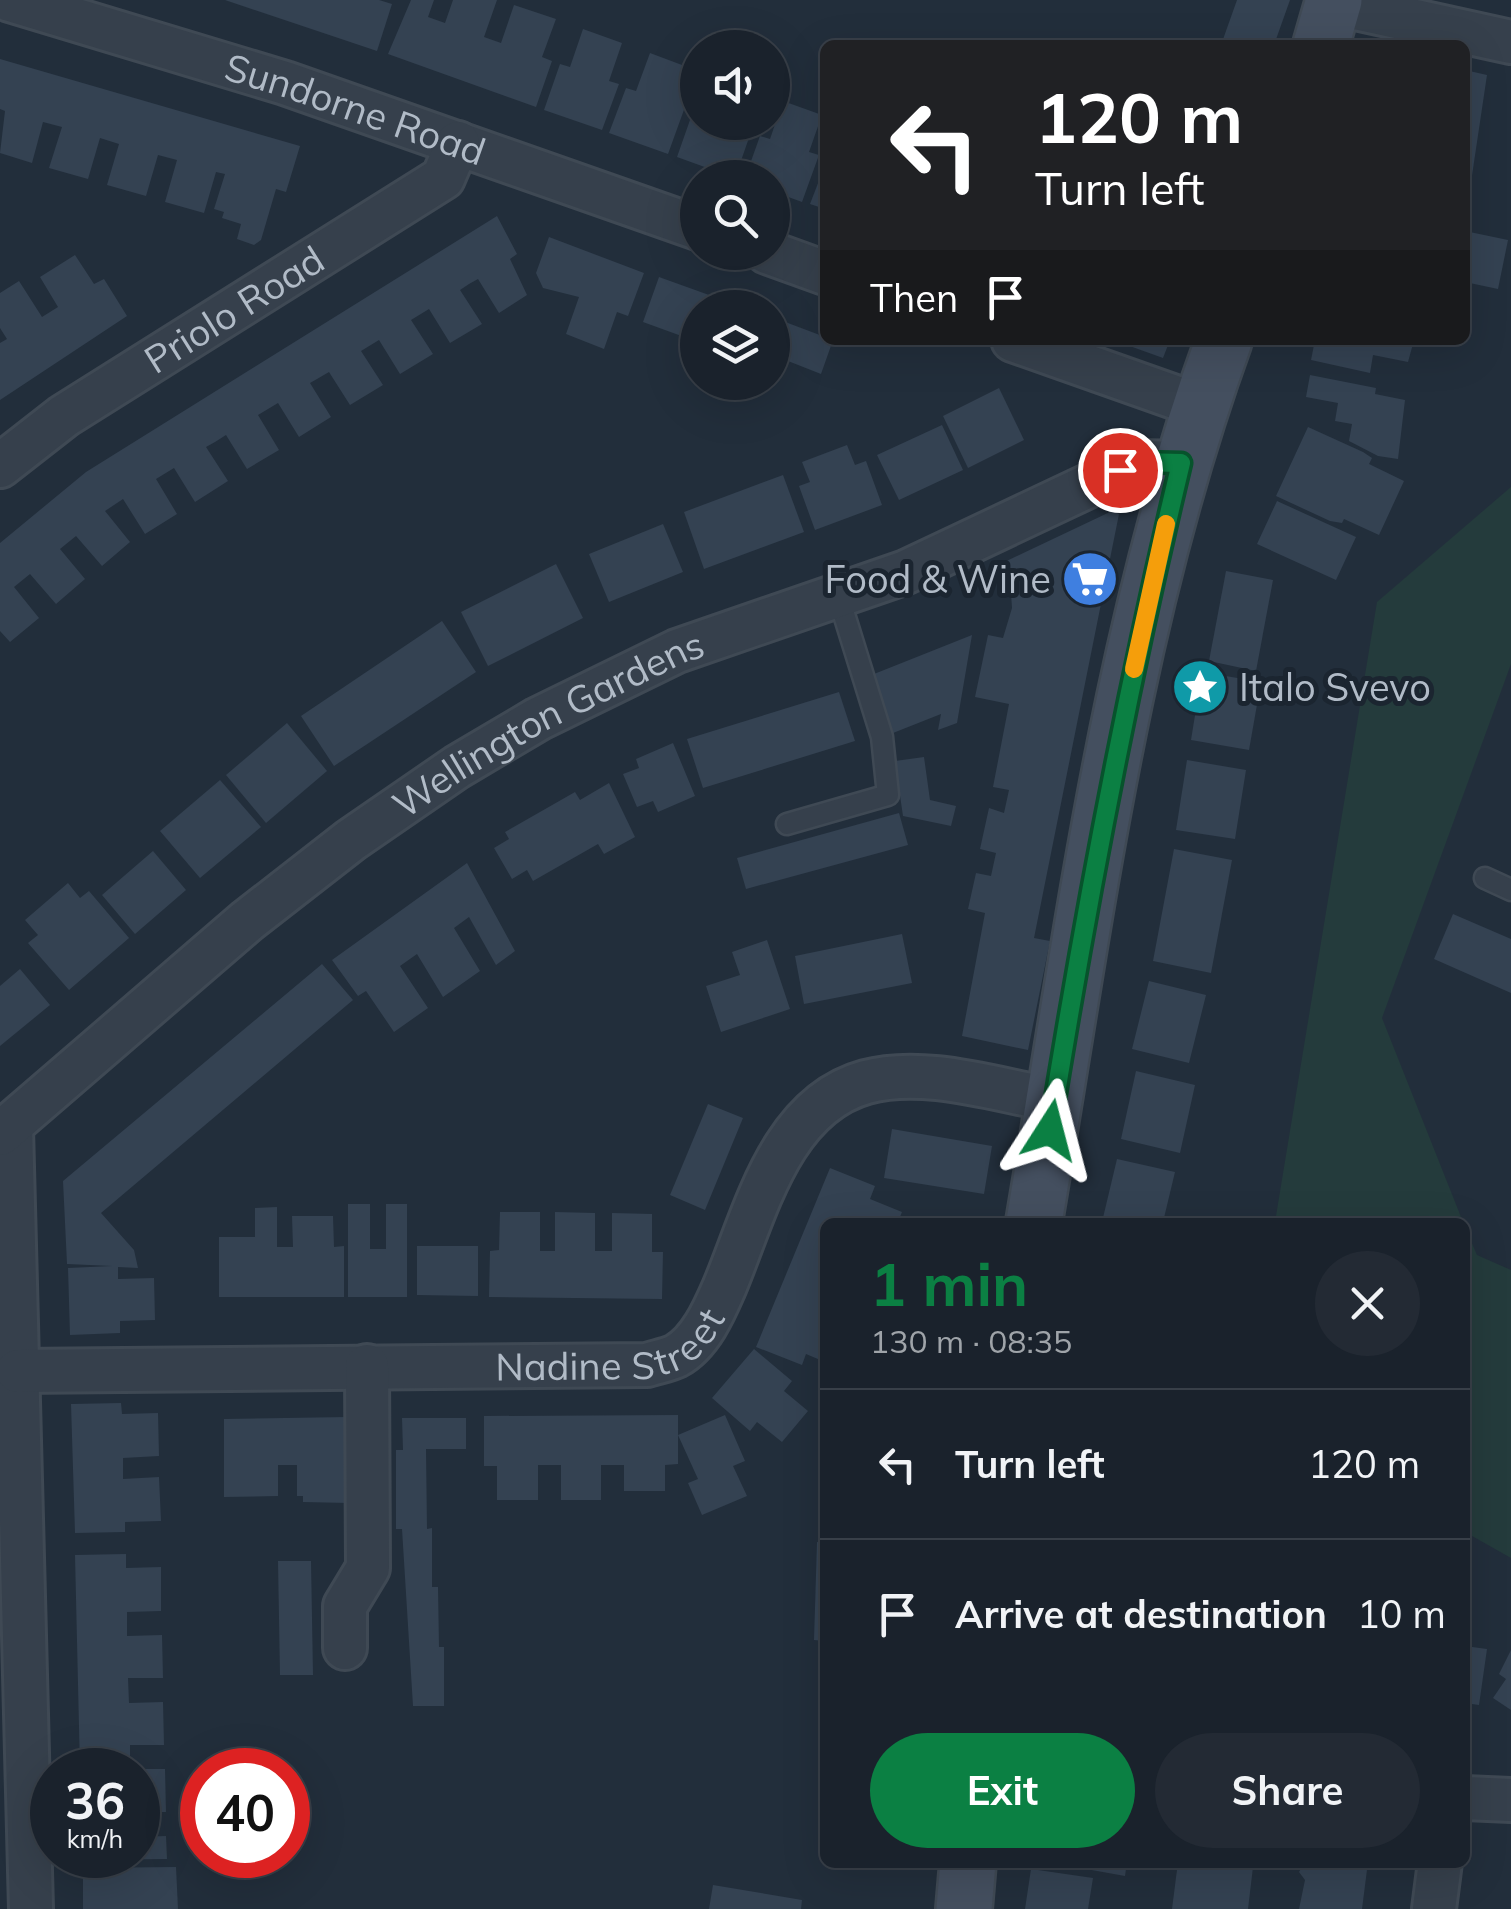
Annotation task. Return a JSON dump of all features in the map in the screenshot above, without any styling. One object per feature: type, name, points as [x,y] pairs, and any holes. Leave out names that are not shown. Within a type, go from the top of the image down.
[{"type":"street","name":"Sundorne Road","points":[[10,0],[193,53],[680,222]]},
{"type":"street","points":[[1329,16],[1511,42]]},
{"type":"street","name":"Priolo Road","points":[[0,466],[64,416],[443,178],[458,143]]},
{"type":"street","points":[[790,260],[820,271]]},
{"type":"street","points":[[1027,345],[1200,406]]},
{"type":"street","points":[[1035,1218],[1081,934],[1146,611],[1181,463],[1222,345]]},
{"type":"street","name":"Wellington Gardens","points":[[6,1131],[247,921],[351,840],[456,767],[538,719],[677,651],[906,572],[1138,462],[1181,463]]},
{"type":"street","name":"Nadine Street","points":[[18,1371],[647,1365],[678,1356],[700,1333],[717,1304],[776,1163],[799,1126],[828,1098],[866,1082],[908,1078],[1055,1100]]},
{"type":"street","points":[[6,1131],[18,1371],[31,1909]]},
{"type":"street","points":[[345,1648],[345,1606],[368,1568],[368,1366]]},
{"type":"street","points":[[1470,1798],[1511,1800]]},
{"type":"street","points":[[964,1909],[967,1868]]},
{"type":"street","points":[[1434,1909],[1439,1868]]},
{"type":"lane","points":[[786,824],[888,795],[882,736],[838,595]]},
{"type":"lane","points":[[1485,878],[1511,890]]},
{"type":"green space","points":[[1511,487],[1511,664],[1382,1018],[1461,1218],[1276,1218],[1377,602]]},
{"type":"green space","points":[[1470,1239],[1477,1255],[1511,1270],[1511,1558],[1470,1535]]},
{"type":"building","points":[[225,0],[379,0],[392,4],[377,51]]},
{"type":"building","points":[[411,0],[434,0],[428,17],[445,23],[453,0],[497,0],[484,37],[501,43],[514,5],[556,19],[542,57],[552,61],[536,107],[388,54]]},
{"type":"building","points":[[1237,0],[1290,0],[1276,40],[1223,40]]},
{"type":"building","points":[[583,29],[622,43],[609,81],[619,84],[602,130],[544,110],[560,64],[570,67]]},
{"type":"building","points":[[650,53],[680,64],[680,121],[668,154],[609,133],[626,88],[636,91]]},
{"type":"building","points":[[0,59],[300,146],[286,192],[276,189],[261,240],[254,245],[237,239],[241,224],[222,218],[224,212],[214,209],[225,174],[216,172],[204,213],[165,202],[177,160],[158,155],[146,196],[107,185],[119,144],[100,138],[88,179],[49,168],[62,127],[43,122],[32,163],[0,153],[5,111],[0,109]]},
{"type":"building","points":[[1470,71],[1487,75],[1470,189]]},
{"type":"building","points":[[790,104],[820,114],[809,152],[819,155],[802,202],[790,198],[790,160],[751,160],[759,140],[790,140]]},
{"type":"building","points":[[683,140],[748,140],[741,160],[677,157]]},
{"type":"building","points":[[820,178],[820,207],[810,204]]},
{"type":"building","points":[[497,216],[517,254],[510,259],[527,295],[499,313],[478,279],[469,284],[460,290],[482,324],[450,343],[429,309],[411,320],[433,354],[400,374],[379,340],[361,351],[383,385],[350,405],[329,372],[310,383],[331,417],[299,437],[278,403],[258,415],[279,450],[247,469],[226,435],[206,447],[228,481],[195,502],[174,468],[156,479],[177,514],[145,534],[123,499],[105,511],[130,542],[102,566],[76,536],[60,549],[85,579],[56,604],[30,574],[14,587],[39,618],[10,642],[0,631],[0,543],[86,472]]},
{"type":"building","points":[[1470,232],[1508,240],[1498,289],[1470,283]]},
{"type":"building","points":[[549,237],[644,273],[628,316],[617,312],[604,349],[566,334],[579,297],[543,288],[536,273]]},
{"type":"building","points":[[75,255],[94,284],[104,279],[127,316],[0,400],[0,343],[7,339],[0,328],[0,293],[19,281],[42,317],[58,307],[40,277]]},
{"type":"building","points":[[659,277],[695,290],[680,290],[680,335],[643,322]]},
{"type":"building","points":[[790,324],[820,335],[820,345],[831,345],[821,374],[790,362]]},
{"type":"building","points":[[1127,345],[1168,345],[1163,358]]},
{"type":"building","points":[[1314,345],[1413,345],[1408,362],[1373,355],[1370,373],[1311,360]]},
{"type":"building","points":[[1310,375],[1376,388],[1375,394],[1405,400],[1398,459],[1378,456],[1349,441],[1352,424],[1335,421],[1338,403],[1306,397]]},
{"type":"building","points":[[999,388],[1024,440],[968,468],[943,416]]},
{"type":"building","points":[[942,425],[963,470],[899,500],[877,455]]},
{"type":"building","points":[[1308,427],[1363,452],[1372,458],[1369,464],[1404,481],[1379,535],[1344,519],[1342,523],[1330,521],[1276,496]]},
{"type":"building","points":[[847,445],[855,465],[866,461],[882,505],[815,530],[799,486],[810,482],[802,462]]},
{"type":"building","points":[[783,475],[804,532],[704,569],[684,512]]},
{"type":"building","points":[[1277,501],[1356,537],[1336,580],[1257,544]]},
{"type":"building","points":[[1112,511],[1119,514],[1034,938],[1050,941],[1028,1050],[962,1036],[985,913],[968,909],[976,873],[991,876],[996,853],[980,849],[989,808],[1004,813],[1009,790],[993,787],[1009,704],[975,697],[988,635],[1003,638],[1012,608],[1011,593],[996,566]]},
{"type":"building","points":[[663,524],[683,572],[609,602],[589,554]]},
{"type":"building","points":[[556,564],[583,618],[488,666],[461,612]]},
{"type":"building","points":[[1226,571],[1273,580],[1256,671],[1209,661]]},
{"type":"building","points":[[442,621],[476,672],[334,766],[301,716]]},
{"type":"building","points":[[972,635],[957,723],[938,730],[941,714],[893,733],[874,674]]},
{"type":"building","points":[[1202,672],[1261,682],[1249,750],[1191,740]]},
{"type":"building","points":[[839,692],[855,741],[703,788],[687,739]]},
{"type":"building","points":[[287,723],[327,771],[266,823],[226,775]]},
{"type":"building","points":[[673,743],[695,796],[658,812],[653,801],[637,807],[623,774],[639,768],[636,759]]},
{"type":"building","points":[[924,757],[930,800],[956,806],[951,826],[903,816],[895,761]]},
{"type":"building","points":[[1187,760],[1246,770],[1235,839],[1176,830]]},
{"type":"building","points":[[220,780],[261,827],[200,878],[160,831]]},
{"type":"building","points":[[609,783],[635,837],[604,854],[598,844],[533,881],[527,870],[512,879],[494,848],[509,839],[505,832],[575,792],[580,800]]},
{"type":"building","points":[[899,813],[908,845],[746,889],[737,858]]},
{"type":"building","points":[[1174,849],[1232,860],[1211,973],[1153,961]]},
{"type":"building","points":[[153,851],[186,890],[135,934],[102,895]]},
{"type":"building","points":[[467,863],[515,951],[496,965],[469,917],[454,928],[480,971],[443,997],[417,954],[400,966],[428,1008],[394,1032],[366,991],[358,996],[332,960]]},
{"type":"building","points":[[68,883],[80,898],[89,891],[129,938],[69,990],[28,943],[38,935],[25,920]]},
{"type":"building","points":[[1453,914],[1511,939],[1511,993],[1434,959]]},
{"type":"building","points":[[902,934],[912,983],[804,1004],[795,956]]},
{"type":"building","points":[[767,940],[790,1009],[721,1032],[706,986],[740,975],[732,952]]},
{"type":"building","points":[[322,964],[353,1000],[101,1213],[134,1250],[138,1268],[118,1267],[118,1279],[154,1278],[155,1320],[120,1321],[120,1333],[70,1335],[68,1268],[112,1266],[67,1264],[63,1181]]},
{"type":"building","points":[[20,969],[50,1005],[0,1046],[0,986]]},
{"type":"building","points":[[1149,981],[1206,995],[1189,1063],[1132,1049]]},
{"type":"building","points":[[1136,1071],[1195,1085],[1180,1153],[1121,1139]]},
{"type":"building","points":[[708,1104],[743,1118],[705,1210],[670,1195]]},
{"type":"building","points":[[892,1129],[992,1146],[984,1194],[884,1178]]},
{"type":"building","points":[[1117,1159],[1175,1172],[1164,1218],[1103,1218]]},
{"type":"building","points":[[830,1168],[875,1186],[870,1199],[902,1212],[900,1218],[820,1218],[820,1360],[806,1354],[802,1365],[756,1347]]},
{"type":"building","points":[[348,1204],[370,1204],[370,1249],[386,1249],[386,1204],[407,1204],[407,1297],[348,1297]]},
{"type":"building","points":[[277,1207],[277,1247],[293,1247],[292,1216],[333,1216],[334,1247],[344,1246],[344,1297],[219,1297],[219,1237],[255,1237],[255,1208]]},
{"type":"building","points":[[500,1212],[540,1212],[540,1251],[555,1251],[555,1212],[595,1213],[595,1251],[612,1251],[612,1213],[652,1214],[652,1252],[663,1252],[662,1299],[489,1297],[490,1251],[499,1250]]},
{"type":"building","points":[[417,1246],[478,1246],[478,1296],[417,1295]]},
{"type":"building","points":[[754,1349],[792,1381],[784,1391],[808,1411],[782,1442],[757,1422],[750,1431],[712,1398]]},
{"type":"building","points":[[121,1403],[122,1414],[158,1413],[159,1456],[123,1458],[123,1479],[159,1477],[161,1521],[125,1522],[125,1532],[75,1533],[71,1404]]},
{"type":"building","points":[[678,1415],[678,1464],[665,1465],[665,1491],[624,1491],[624,1465],[601,1465],[601,1500],[561,1500],[561,1465],[538,1465],[538,1500],[497,1500],[497,1466],[484,1466],[484,1416]]},
{"type":"building","points":[[725,1415],[745,1461],[733,1466],[747,1496],[702,1515],[688,1483],[698,1479],[678,1435]]},
{"type":"building","points":[[348,1417],[349,1503],[303,1502],[303,1496],[297,1496],[297,1465],[278,1465],[278,1496],[224,1497],[224,1419]]},
{"type":"building","points":[[402,1418],[466,1418],[466,1449],[426,1449],[427,1529],[432,1528],[432,1587],[438,1587],[439,1647],[444,1647],[444,1706],[413,1706],[402,1529],[396,1529],[396,1450],[403,1450]]},
{"type":"building","points":[[817,1542],[820,1641],[814,1640]]},
{"type":"building","points":[[126,1554],[126,1568],[161,1567],[161,1611],[127,1612],[127,1636],[162,1635],[163,1678],[128,1678],[129,1703],[163,1702],[164,1745],[79,1748],[75,1555]]},
{"type":"building","points":[[278,1561],[311,1561],[313,1675],[280,1675]]},
{"type":"building","points":[[1470,1647],[1487,1649],[1479,1705],[1470,1704]]},
{"type":"building","points":[[1511,1650],[1511,1710],[1493,1698],[1506,1679],[1499,1674]]},
{"type":"building","points":[[160,1769],[165,1769],[166,1812],[160,1812]]},
{"type":"building","points":[[160,1836],[166,1836],[167,1859],[160,1859]]},
{"type":"building","points":[[160,1867],[176,1867],[178,1909],[83,1909],[83,1878],[160,1878]]},
{"type":"building","points":[[1080,1868],[1126,1868],[1125,1876]]},
{"type":"building","points":[[1177,1868],[1253,1868],[1248,1909],[1172,1909]]},
{"type":"building","points":[[1301,1868],[1367,1868],[1362,1909],[1299,1909],[1305,1880],[1299,1872]]},
{"type":"building","points":[[1031,1869],[1093,1878],[1088,1909],[1025,1909]]},
{"type":"building","points":[[713,1885],[802,1900],[801,1909],[709,1909]]},
{"type":"slow traffic","points":[[1134,669],[1166,524]]},
{"type":"place","name":"Food & Wine","points":[[1090,579]]},
{"type":"place","name":"Italo Svevo","points":[[1200,687]]},
{"type":"route","points":[[1050,1130],[1081,934],[1146,611],[1181,463],[1138,462],[1120,470]]}]
